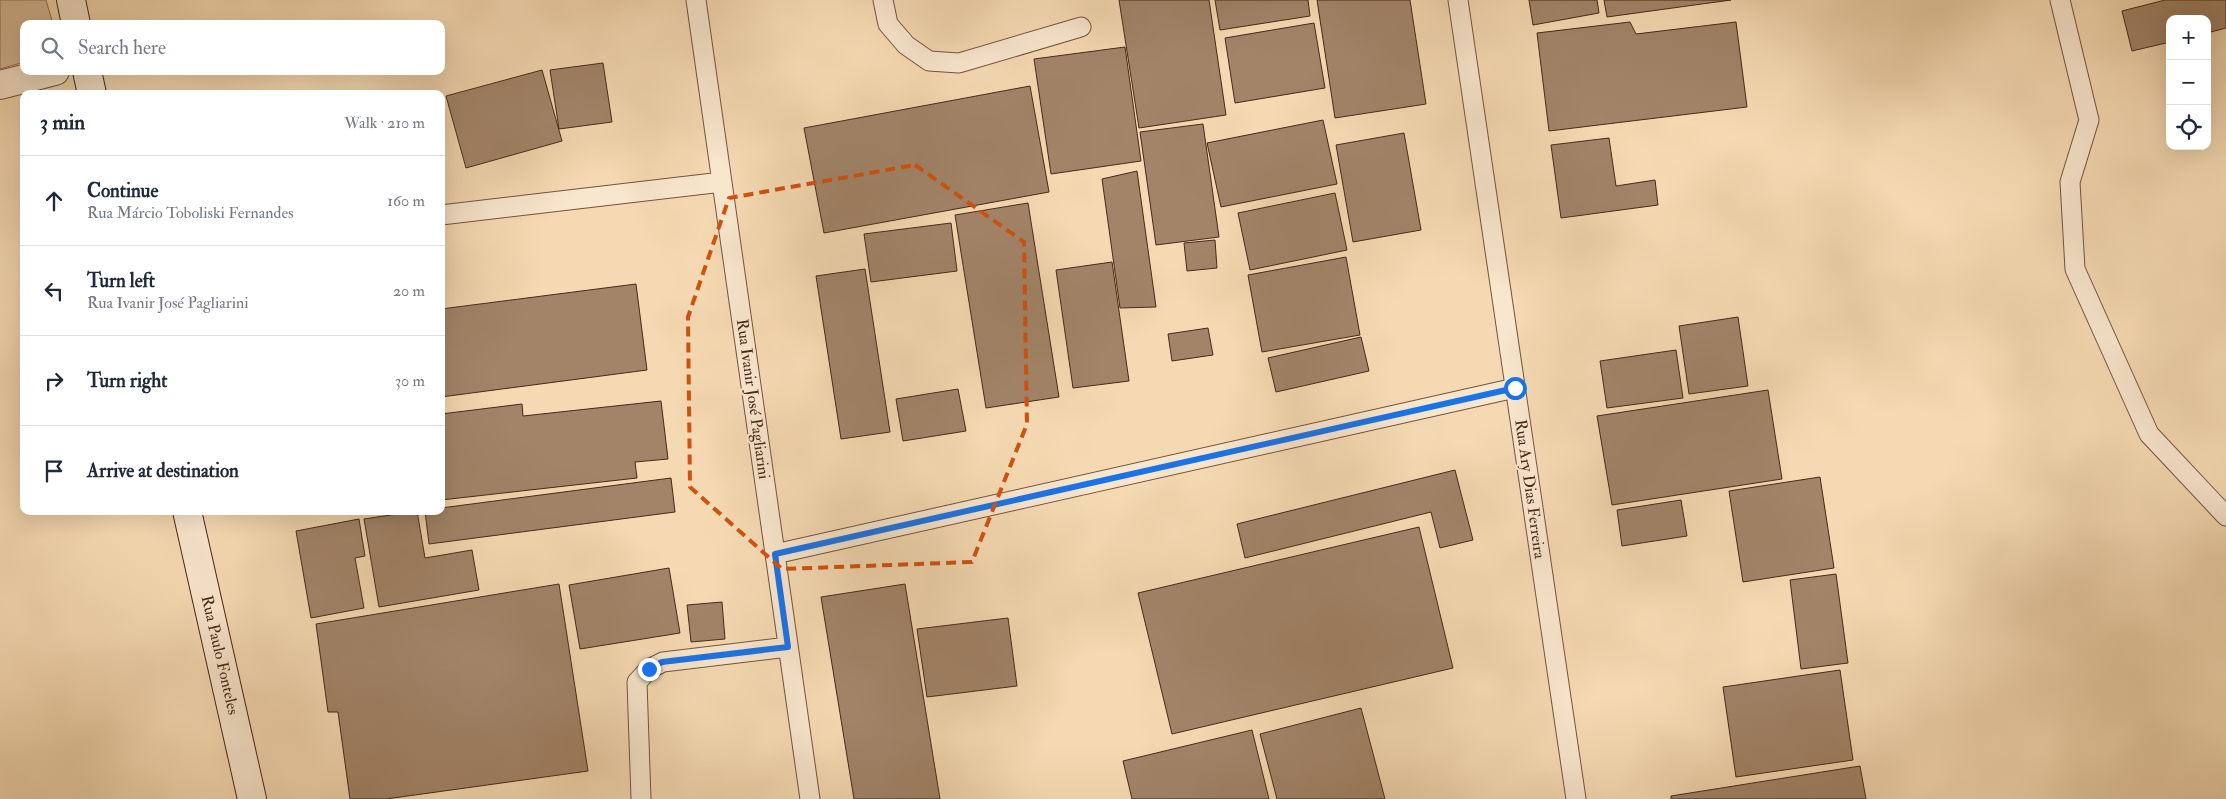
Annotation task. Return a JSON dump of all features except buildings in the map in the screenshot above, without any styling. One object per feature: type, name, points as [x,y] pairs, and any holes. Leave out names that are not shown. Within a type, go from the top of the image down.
[{"type":"street","points":[[71,0],[75,20]]},
{"type":"street","points":[[0,85],[39,75]]},
{"type":"street","points":[[88,75],[91,90]]},
{"type":"street","name":"Rua Paulo Fonteles","points":[[188,515],[252,799]]},
{"type":"lane","name":"Rua Ivanir José Pagliarini","points":[[696,0],[810,799]]},
{"type":"lane","points":[[882,0],[888,24],[906,44],[929,60],[959,63],[1082,27]]},
{"type":"lane","name":"Rua Ary Dias Ferreira","points":[[1458,0],[1576,799]]},
{"type":"lane","points":[[2060,0],[2089,120],[2070,182],[2075,269],[2149,434],[2226,516]]},
{"type":"lane","points":[[445,214],[722,182]]},
{"type":"lane","points":[[775,554],[1515,388]]},
{"type":"lane","points":[[641,799],[637,682],[649,669],[662,662],[788,647]]},
{"type":"highlighted area","points":[[915,165],[1024,242],[1027,424],[972,562],[782,569],[690,487],[688,317],[729,198]]},
{"type":"shaded area","points":[[0,0],[46,0],[52,20],[20,20],[20,63],[0,69]]},
{"type":"route","points":[[649,669],[662,662],[788,647],[775,554],[1515,388]]}]
